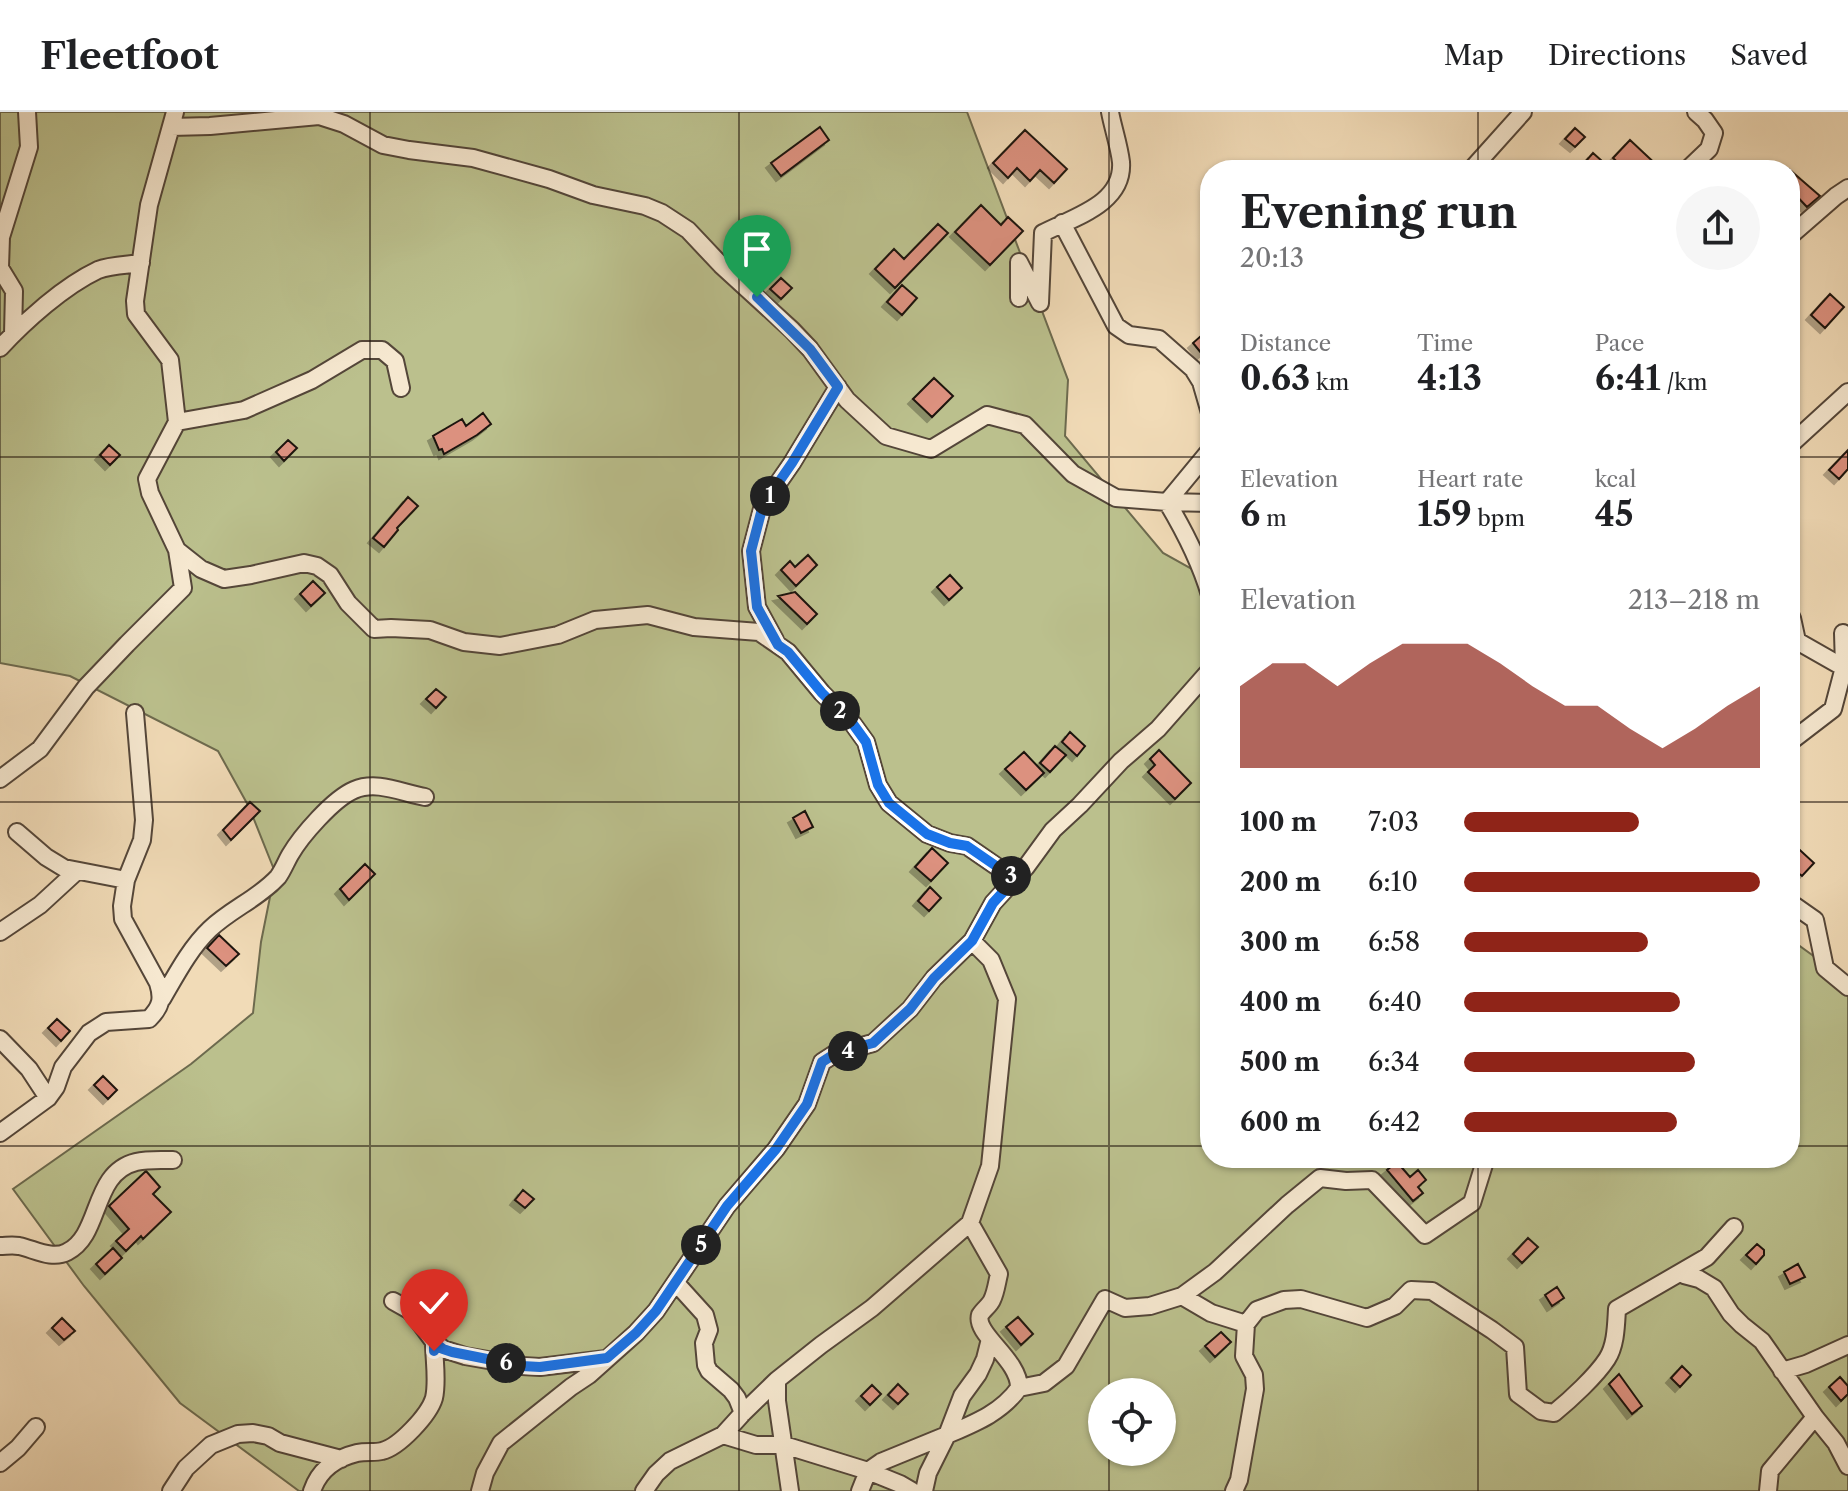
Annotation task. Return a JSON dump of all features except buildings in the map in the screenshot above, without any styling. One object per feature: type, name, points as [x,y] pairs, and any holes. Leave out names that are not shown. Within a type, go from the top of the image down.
[{"type":"street","points":[[13,334],[14,291],[0,267],[1,237],[29,147],[27,112]]},
{"type":"street","points":[[1019,298],[1019,262],[1040,303],[1043,233],[1109,198],[1119,183],[1121,163],[1110,112]]},
{"type":"street","points":[[1480,160],[1523,112]]},
{"type":"street","points":[[1696,112],[1714,133],[1709,149],[1697,160]]},
{"type":"street","points":[[0,779],[40,749],[86,687],[183,588],[177,550],[150,493],[147,479],[177,422],[170,360],[136,314],[135,301],[149,205],[173,119],[210,126],[319,116],[344,124],[383,145],[473,158],[593,195],[645,206],[688,230],[801,339],[847,400],[886,436],[931,449],[987,415],[1025,425],[1073,474],[1116,498],[1200,503]]},
{"type":"street","points":[[1800,227],[1848,188]]},
{"type":"street","points":[[1062,223],[1116,326],[1129,335],[1159,339],[1193,369],[1200,380]]},
{"type":"street","points":[[0,348],[48,304],[100,269],[141,263]]},
{"type":"street","points":[[177,422],[244,410],[312,380],[362,350],[382,350],[395,361],[401,388]]},
{"type":"street","points":[[778,645],[757,607],[751,551],[763,505],[838,387]]},
{"type":"street","points":[[1800,436],[1848,392]]},
{"type":"street","points":[[1167,502],[1200,462]]},
{"type":"street","points":[[1167,502],[1200,563]]},
{"type":"street","points":[[177,550],[201,569],[224,579],[304,563],[317,566],[330,575],[348,603],[374,629],[430,630],[464,642],[500,646],[558,635],[595,620],[648,615],[694,627],[759,632],[788,652],[853,724],[866,742],[878,785],[889,803],[927,834],[967,846],[1015,879]]},
{"type":"street","points":[[1800,734],[1833,709],[1846,668],[1843,633]]},
{"type":"street","points":[[1800,643],[1846,668]]},
{"type":"street","points":[[480,1491],[485,1473],[501,1443],[589,1375],[656,1311],[727,1206],[776,1149],[807,1104],[822,1062],[836,1053],[873,1043],[910,1009],[934,978],[972,941],[993,903],[1053,830],[1121,761],[1158,729],[1200,681]]},
{"type":"street","points":[[135,713],[144,820],[142,840],[126,880],[123,919],[158,983],[162,999]]},
{"type":"street","points":[[0,1133],[48,1098],[56,1087],[63,1067],[89,1033],[106,1022],[149,1019],[203,936],[280,874],[307,831],[340,799],[368,786],[425,797]]},
{"type":"street","points":[[17,832],[64,868],[126,880]]},
{"type":"street","points":[[0,932],[40,905],[77,871]]},
{"type":"street","points":[[1800,910],[1815,920],[1825,968],[1848,987]]},
{"type":"street","points":[[644,1491],[670,1461],[723,1435],[777,1380],[872,1308],[970,1223],[990,1166],[1007,999],[991,960],[972,941]]},
{"type":"street","points":[[0,1039],[29,1069],[48,1098]]},
{"type":"street","points":[[0,1246],[15,1245],[58,1255],[67,1252],[87,1234],[100,1197],[109,1181],[121,1170],[133,1162],[173,1160]]},
{"type":"street","points":[[1019,1388],[1044,1383],[1066,1366],[1105,1299],[1125,1308],[1150,1306],[1182,1296],[1215,1272],[1320,1178],[1372,1180],[1425,1235],[1472,1203],[1483,1168]]},
{"type":"street","points":[[860,1491],[868,1471],[881,1462],[988,1417],[1012,1398],[1019,1388],[1019,1379],[1011,1363],[982,1328],[980,1315],[993,1299],[999,1274],[970,1223]]},
{"type":"street","points":[[1234,1491],[1239,1480],[1255,1389],[1254,1375],[1244,1356],[1246,1324],[1257,1310],[1284,1300],[1301,1299],[1367,1318],[1395,1306],[1411,1290],[1432,1291],[1515,1347],[1518,1394],[1541,1411],[1554,1413],[1608,1358],[1615,1335],[1617,1309],[1707,1257],[1734,1227]]},
{"type":"street","points":[[1684,1275],[1714,1288],[1731,1314],[1762,1341],[1836,1443],[1848,1466]]},
{"type":"street","points":[[676,1283],[705,1315],[709,1330],[704,1343],[706,1365],[731,1390],[743,1413]]},
{"type":"street","points":[[1182,1296],[1211,1313],[1246,1324]]},
{"type":"street","points":[[393,1301],[415,1316],[434,1342],[452,1352],[540,1367],[607,1358]]},
{"type":"street","points":[[924,1491],[928,1473],[962,1396],[985,1359],[990,1339]]},
{"type":"street","points":[[312,1491],[330,1464],[358,1453],[382,1452],[394,1446],[426,1413],[435,1389],[434,1342]]},
{"type":"street","points":[[1782,1371],[1848,1345]]},
{"type":"street","points":[[777,1380],[777,1401],[790,1491]]},
{"type":"street","points":[[1768,1491],[1770,1471],[1815,1417]]},
{"type":"street","points":[[0,1463],[36,1427]]},
{"type":"street","points":[[171,1491],[186,1468],[211,1445],[238,1434],[268,1436],[280,1443],[341,1459]]},
{"type":"street","points":[[723,1435],[756,1445],[784,1445],[868,1471],[912,1491]]},
{"type":"green space","points":[[0,112],[967,112],[1068,380],[1065,436],[1163,553],[1200,573],[1200,1168],[1800,1168],[1800,946],[1848,981],[1848,1491],[299,1491],[180,1403],[84,1286],[13,1189],[191,1064],[253,1013],[261,942],[275,872],[249,807],[218,751],[70,676],[0,663]]},
{"type":"route","points":[[434,1351],[434,1342],[443,1349],[465,1356],[540,1367],[607,1358],[656,1311],[727,1206],[776,1149],[807,1104],[822,1062],[836,1053],[873,1043],[910,1009],[934,978],[972,941],[993,903],[1015,879],[967,846],[927,834],[889,803],[878,785],[866,742],[788,652],[778,645],[757,607],[751,551],[763,505],[838,387],[810,349],[757,297]]}]
